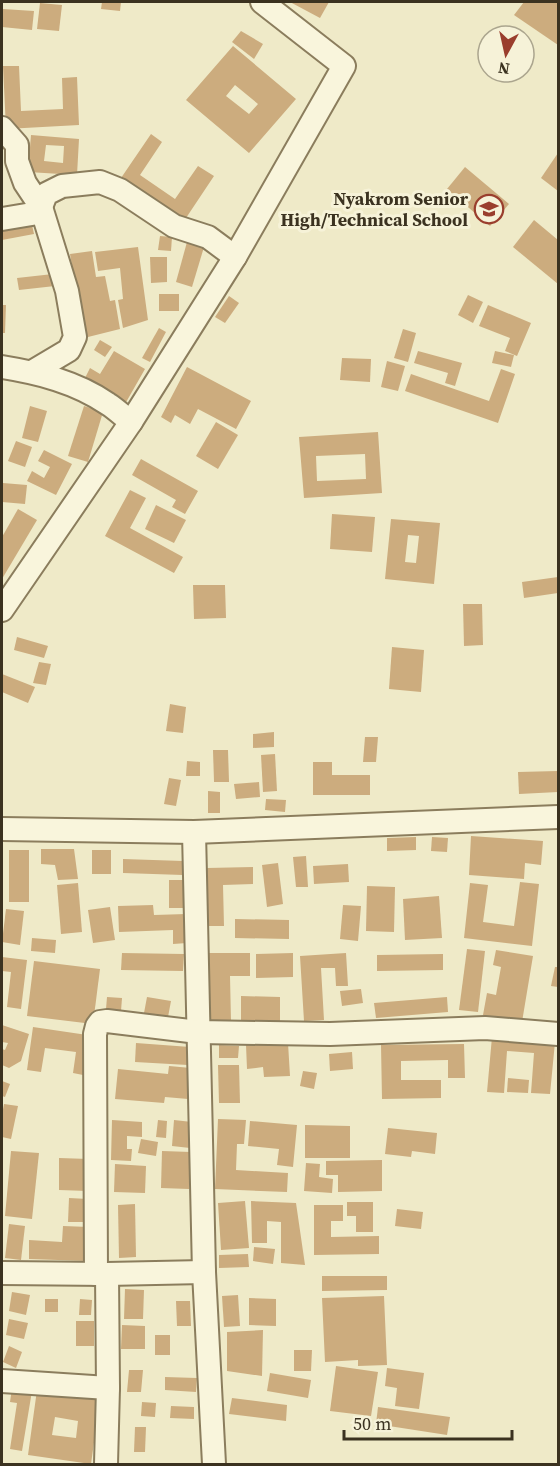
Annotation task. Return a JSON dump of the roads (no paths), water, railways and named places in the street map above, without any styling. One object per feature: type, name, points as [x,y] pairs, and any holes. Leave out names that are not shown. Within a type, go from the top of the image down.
[{"type":"street","points":[[2,610],[131,422],[234,257],[344,66],[262,2]]},
{"type":"street","points":[[2,128],[16,145],[17,161],[25,183],[41,207],[67,291],[75,337],[69,350],[32,372]]},
{"type":"street","points":[[2,219],[32,214],[41,207],[46,194],[62,186],[100,183],[120,190],[174,225],[208,237],[234,257]]},
{"type":"street","points":[[2,367],[32,372],[69,383],[108,403],[131,422]]},
{"type":"street","points":[[2,829],[194,832],[558,817]]},
{"type":"street","points":[[194,832],[204,1272],[214,1464]]},
{"type":"street","points":[[106,1464],[108,1388],[102,1274],[95,1034],[100,1022],[198,1032],[330,1035],[485,1028],[558,1034]]},
{"type":"street","points":[[2,1273],[204,1272]]},
{"type":"street","points":[[2,1381],[108,1388]]},
{"type":"place","name":"Nyakrom Senior High/Technical School","points":[[489,209]]}]
